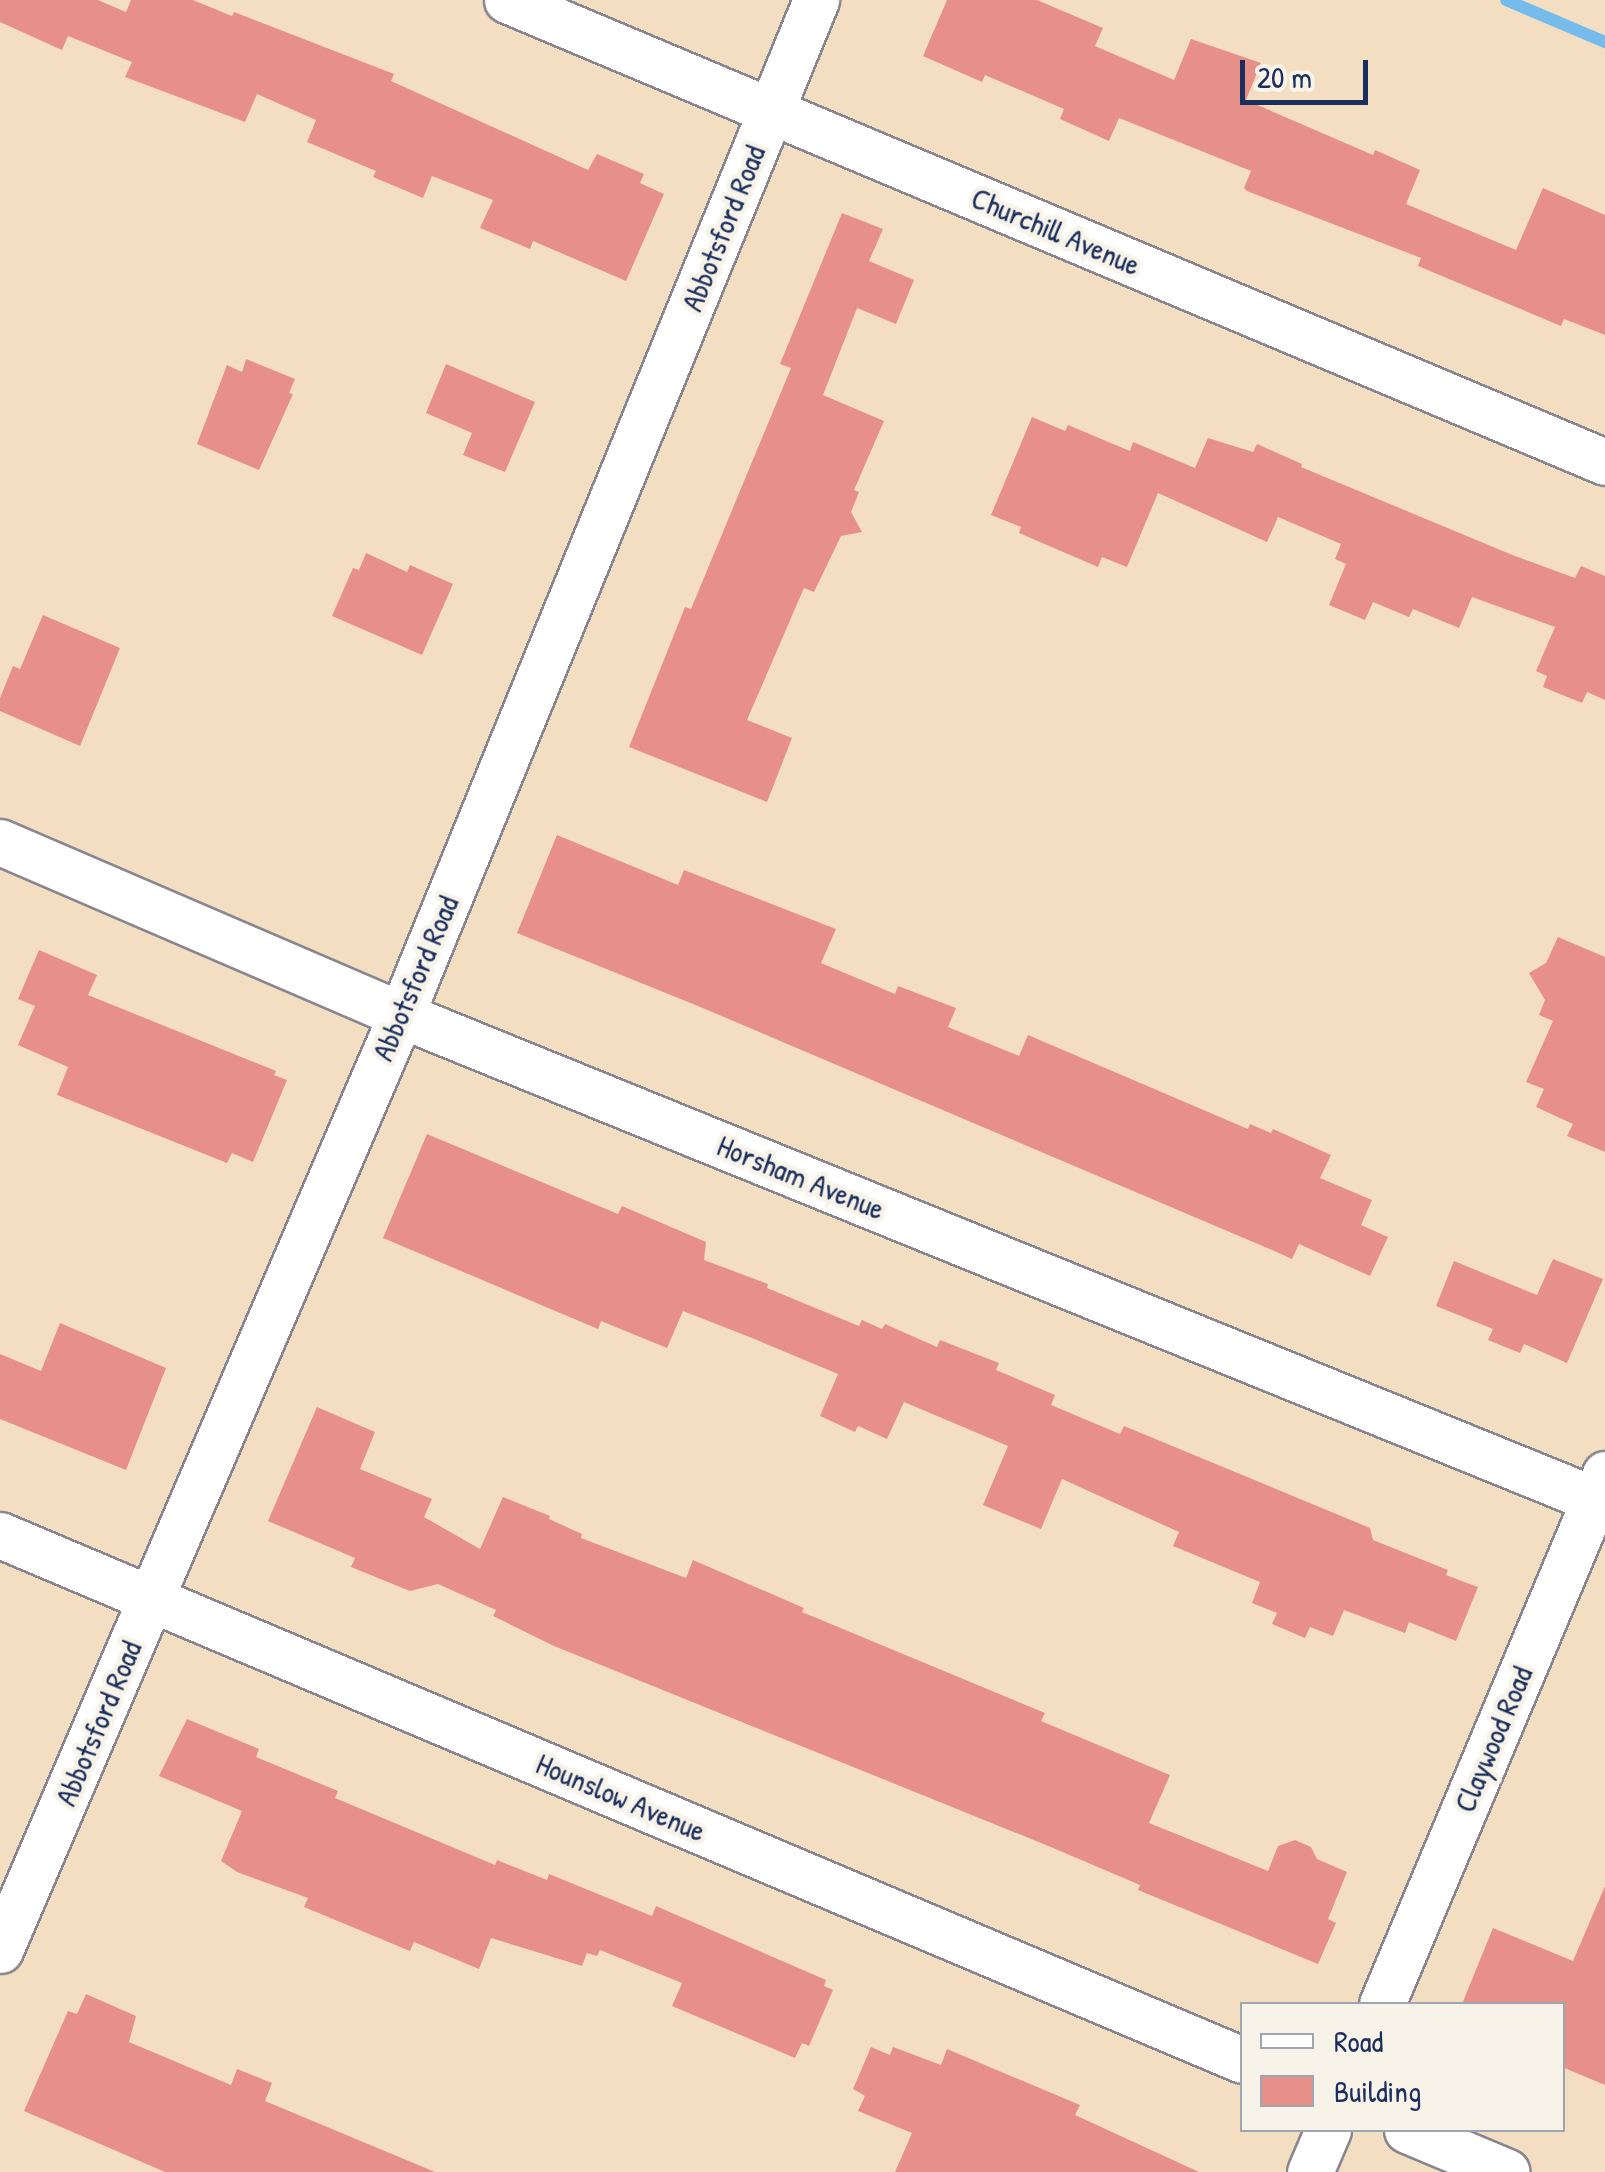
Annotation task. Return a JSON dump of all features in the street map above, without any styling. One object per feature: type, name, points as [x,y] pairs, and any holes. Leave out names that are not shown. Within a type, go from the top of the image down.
[{"type":"street","name":"Churchill Avenue","points":[[507,0],[1605,462]]},
{"type":"street","name":"Abbotsford Road","points":[[0,1950],[402,1015],[816,0]]},
{"type":"street","name":"Horsham Avenue","points":[[0,842],[402,1015],[1601,1493]]},
{"type":"street","name":"Claywood Road","points":[[1383,2002],[1601,1493]]},
{"type":"street","name":"Hounslow Avenue","points":[[0,1536],[1240,2059]]},
{"type":"street","points":[[1310,2172],[1327,2132]]},
{"type":"street","points":[[1412,2132],[1507,2172]]},
{"type":"building","points":[[0,0],[98,0],[126,12],[131,0],[193,0],[394,74],[391,81],[588,170],[597,154],[644,174],[640,183],[664,194],[626,281],[533,241],[530,249],[480,228],[493,200],[432,176],[423,198],[373,177],[376,171],[307,142],[316,120],[257,94],[245,122],[125,77],[132,62],[68,36],[62,50],[0,22]]},
{"type":"building","points":[[947,0],[1037,0],[1103,28],[1095,46],[1174,80],[1191,39],[1261,63],[1246,100],[1373,155],[1375,150],[1420,170],[1406,204],[1516,250],[1543,188],[1605,215],[1605,335],[1564,319],[1561,326],[1418,266],[1421,258],[1247,191],[1244,188],[1251,171],[1119,118],[1109,141],[1060,119],[1064,109],[985,75],[982,82],[923,56]]},
{"type":"building","points":[[842,213],[883,229],[869,261],[914,280],[896,324],[857,308],[823,395],[884,421],[854,490],[859,492],[851,512],[862,532],[841,536],[814,592],[804,588],[747,720],[792,738],[767,802],[629,747],[685,607],[691,609],[791,368],[780,364]]},
{"type":"building","points":[[246,359],[295,379],[289,393],[293,394],[259,470],[197,444],[227,365],[242,372]]},
{"type":"building","points":[[446,364],[535,402],[505,472],[463,455],[472,433],[426,413]]},
{"type":"building","points":[[1032,417],[1065,431],[1068,425],[1130,451],[1133,442],[1195,468],[1208,438],[1253,452],[1257,444],[1302,464],[1301,467],[1510,554],[1575,578],[1581,566],[1605,576],[1605,700],[1587,692],[1582,703],[1543,687],[1547,676],[1536,671],[1555,627],[1472,597],[1459,628],[1413,609],[1409,617],[1373,602],[1365,620],[1329,605],[1346,564],[1335,559],[1341,544],[1278,517],[1267,542],[1158,493],[1127,567],[1102,557],[1098,567],[1019,533],[1021,527],[991,515]]},
{"type":"building","points":[[366,553],[407,572],[410,565],[453,584],[422,655],[332,616],[353,568],[359,570]]},
{"type":"building","points":[[43,615],[120,648],[80,746],[0,711],[0,698],[13,666],[20,669]]},
{"type":"building","points":[[557,835],[678,885],[684,870],[836,929],[821,963],[895,994],[898,986],[956,1008],[948,1027],[1019,1056],[1028,1035],[1248,1129],[1250,1124],[1271,1133],[1273,1129],[1331,1155],[1320,1178],[1372,1200],[1361,1225],[1388,1237],[1370,1276],[1299,1244],[1292,1259],[517,933]]},
{"type":"building","points":[[1558,937],[1605,957],[1605,1152],[1567,1136],[1573,1124],[1536,1107],[1544,1089],[1526,1082],[1553,1021],[1539,1015],[1545,1000],[1529,973],[1546,963]]},
{"type":"building","points":[[39,950],[97,975],[88,995],[276,1071],[274,1075],[287,1080],[253,1162],[232,1153],[227,1163],[57,1095],[68,1067],[18,1045],[35,1006],[18,999]]},
{"type":"building","points":[[427,1134],[618,1214],[622,1206],[706,1242],[704,1260],[768,1284],[767,1288],[859,1326],[862,1320],[882,1329],[885,1324],[937,1347],[940,1340],[999,1363],[996,1370],[1055,1395],[1051,1405],[1120,1434],[1124,1426],[1370,1528],[1373,1540],[1448,1570],[1446,1575],[1478,1587],[1456,1641],[1409,1622],[1405,1633],[1344,1610],[1333,1636],[1310,1627],[1305,1638],[1272,1624],[1277,1613],[1252,1603],[1260,1582],[1173,1546],[1179,1532],[1062,1479],[1041,1529],[983,1505],[1008,1446],[904,1402],[887,1439],[858,1426],[855,1432],[820,1416],[838,1374],[752,1338],[683,1311],[667,1348],[601,1321],[598,1329],[383,1238]]},
{"type":"building","points":[[1553,1259],[1603,1279],[1567,1363],[1524,1344],[1520,1353],[1488,1340],[1493,1329],[1436,1306],[1454,1261],[1537,1295]]},
{"type":"building","points":[[60,1323],[166,1368],[126,1470],[0,1419],[0,1354],[41,1371]]},
{"type":"building","points":[[317,1407],[375,1432],[360,1469],[432,1499],[424,1517],[480,1549],[503,1497],[550,1516],[549,1519],[582,1534],[581,1538],[686,1578],[693,1560],[804,1608],[802,1612],[1045,1713],[1041,1721],[1170,1775],[1149,1823],[1268,1871],[1278,1846],[1295,1840],[1311,1847],[1317,1859],[1347,1872],[1328,1919],[1336,1923],[1318,1964],[1138,1890],[1140,1885],[1046,1845],[554,1646],[493,1616],[496,1610],[438,1584],[410,1591],[351,1567],[355,1558],[268,1521]]},
{"type":"building","points":[[187,1719],[259,1749],[256,1757],[338,1791],[335,1798],[495,1865],[497,1860],[547,1880],[549,1874],[652,1916],[656,1906],[826,1980],[824,1986],[833,1990],[809,2046],[802,2043],[795,2058],[672,2006],[682,1983],[600,1950],[597,1956],[587,1953],[582,1966],[491,1938],[479,1969],[414,1942],[410,1951],[304,1907],[308,1898],[237,1872],[221,1861],[242,1811],[159,1776]]},
{"type":"building","points":[[1605,1886],[1605,2085],[1565,2068],[1565,2002],[1463,2002],[1493,1928],[1573,1961]]},
{"type":"building","points":[[86,1994],[136,2016],[129,2042],[231,2085],[237,2069],[272,2083],[265,2101],[435,2172],[165,2172],[24,2111],[68,2011],[77,2014]]},
{"type":"building","points":[[871,2047],[890,2055],[893,2047],[941,2065],[947,2049],[1080,2105],[1075,2115],[1199,2172],[895,2172],[912,2133],[858,2111],[865,2096],[853,2089]]},
{"type":"waterway","points":[[1506,0],[1605,42]]}]
